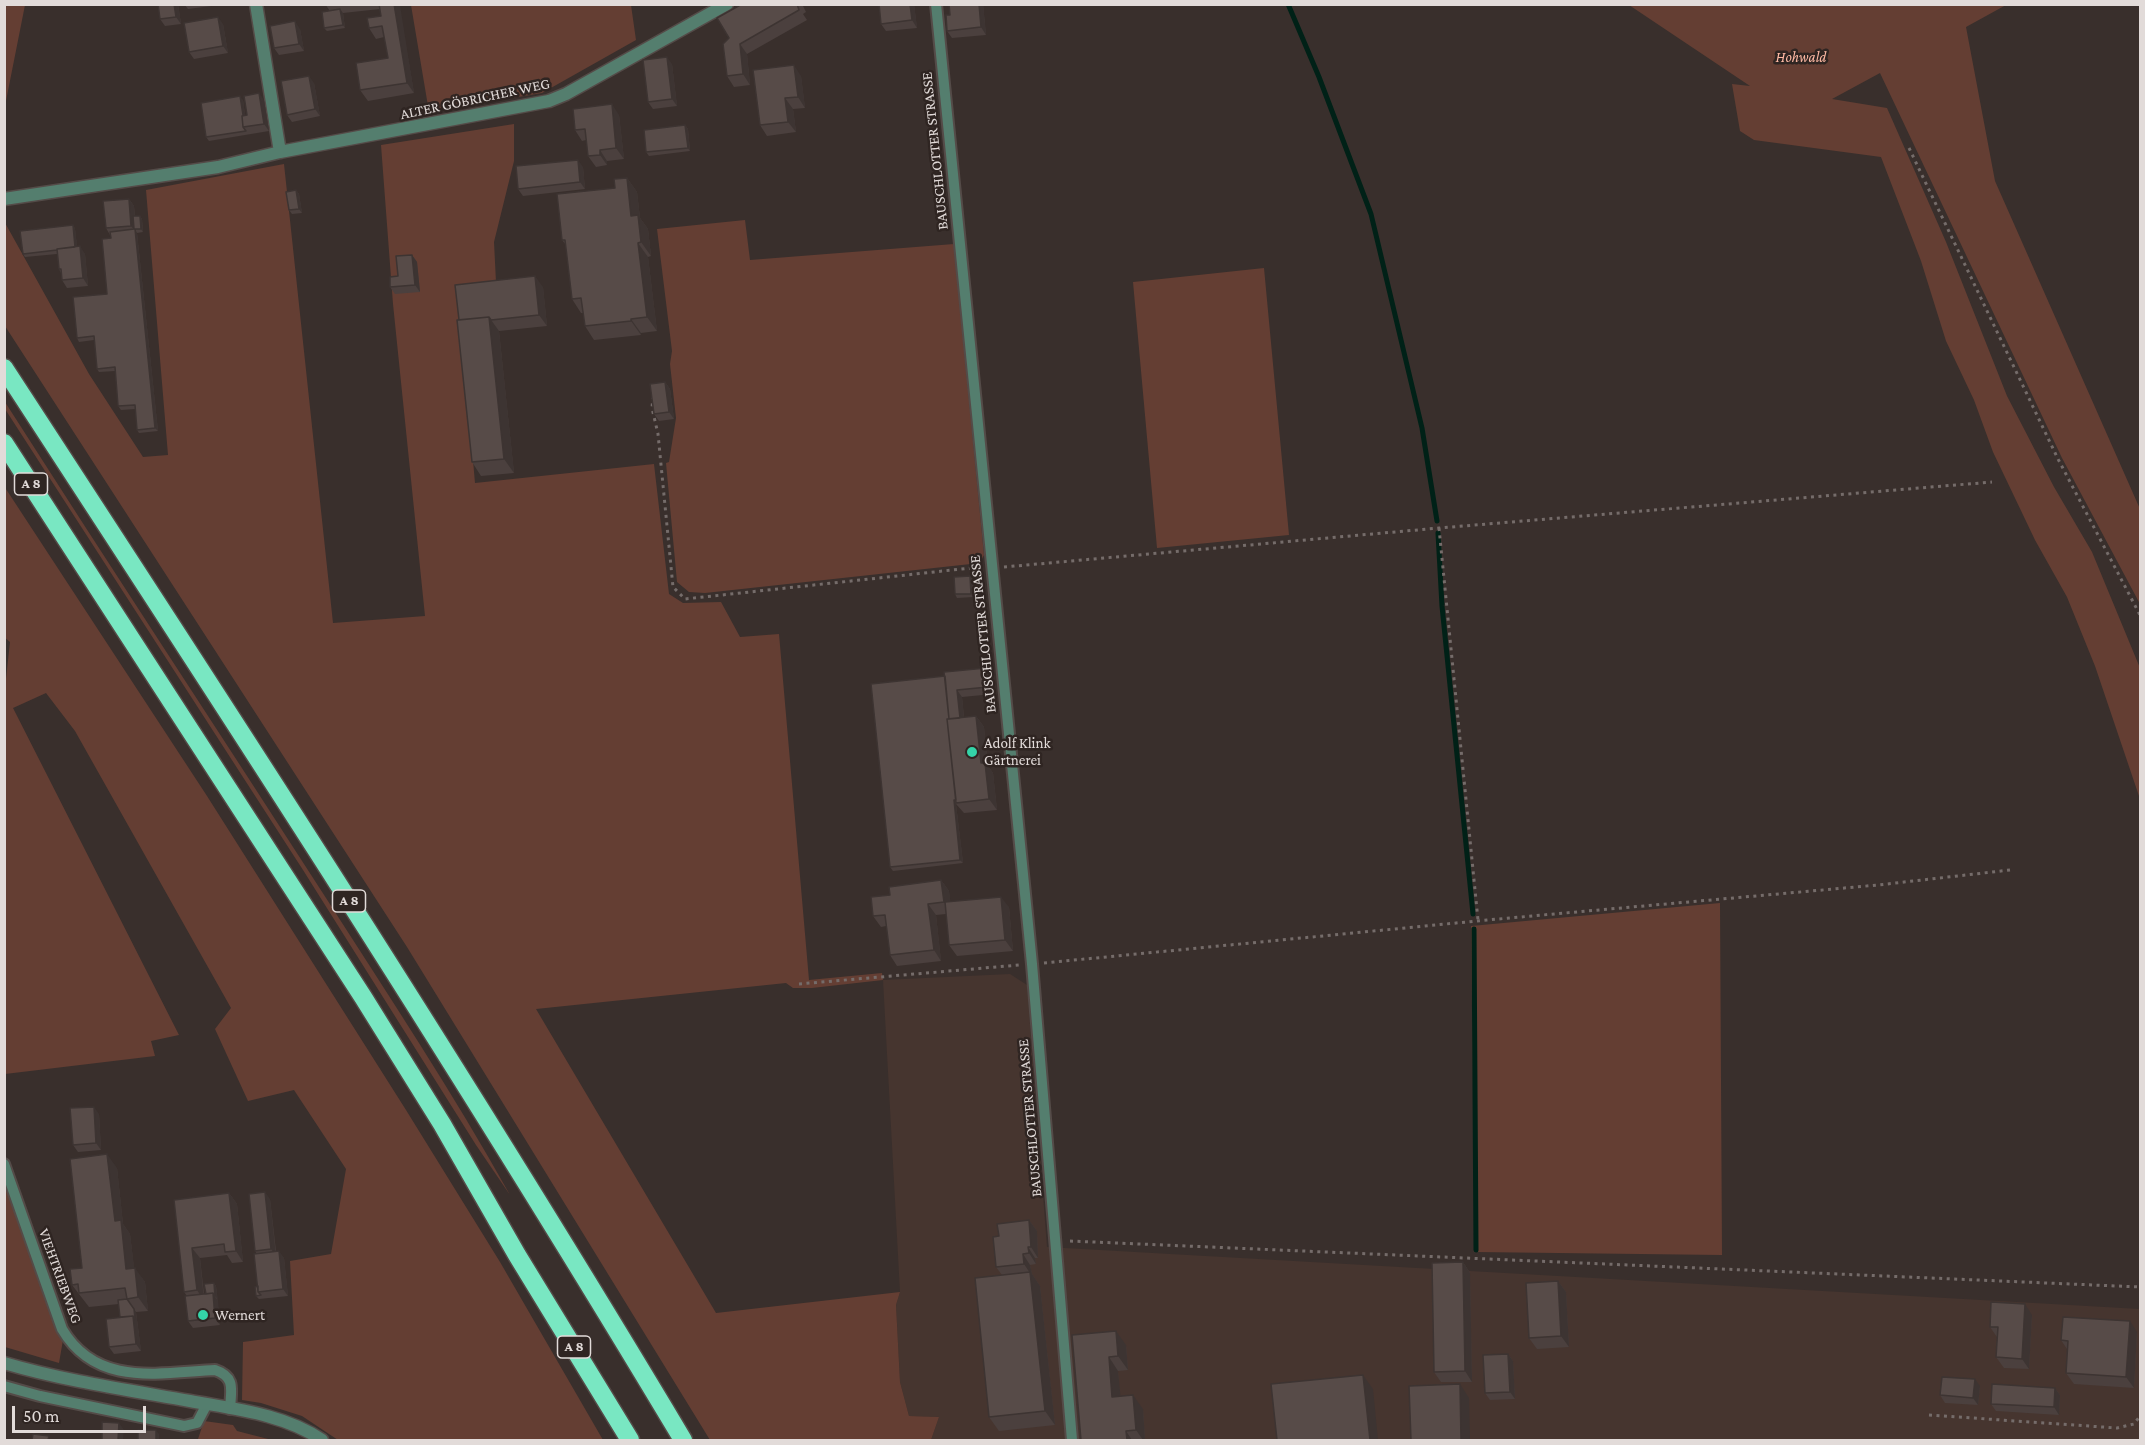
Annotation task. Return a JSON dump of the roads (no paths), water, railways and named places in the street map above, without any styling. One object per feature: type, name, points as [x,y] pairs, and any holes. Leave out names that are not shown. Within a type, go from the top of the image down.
[{"type":"highway","name":"A 8","points":[[4,368],[394,970],[528,1184],[683,1440]]},
{"type":"highway","name":"A 8","points":[[4,443],[369,1007],[442,1124],[517,1255],[630,1440]]},
{"type":"street","points":[[256,4],[280,153]]},
{"type":"street","name":"ALTER GÖBRICHER WEG","points":[[4,199],[218,166],[549,101],[566,94],[727,4]]},
{"type":"street","points":[[4,1363],[103,1386],[261,1415],[302,1429],[322,1440]]},
{"type":"lane","name":"BAUSCHLOTTER STRASSE","points":[[936,4],[1032,964],[1072,1440]]},
{"type":"lane","name":"VIEHTRIEBWEG","points":[[4,1164],[62,1329],[75,1348],[97,1364],[140,1374],[215,1370],[224,1373],[228,1376],[231,1385],[230,1408]]},
{"type":"lane","points":[[4,1386],[40,1396],[184,1426],[197,1423],[207,1404]]},
{"type":"waterway","points":[[1288,4],[1319,77],[1371,214],[1422,428],[1437,521]]},
{"type":"waterway","points":[[1438,533],[1442,606],[1473,914]]},
{"type":"waterway","points":[[1474,929],[1476,1250]]},
{"type":"place","name":"Adolf Klink Gärtnerei","points":[[972,752]]},
{"type":"place","name":"Wernert","points":[[203,1315]]},
{"type":"park label","name":"Hohwald","points":[[1801,57]]}]
